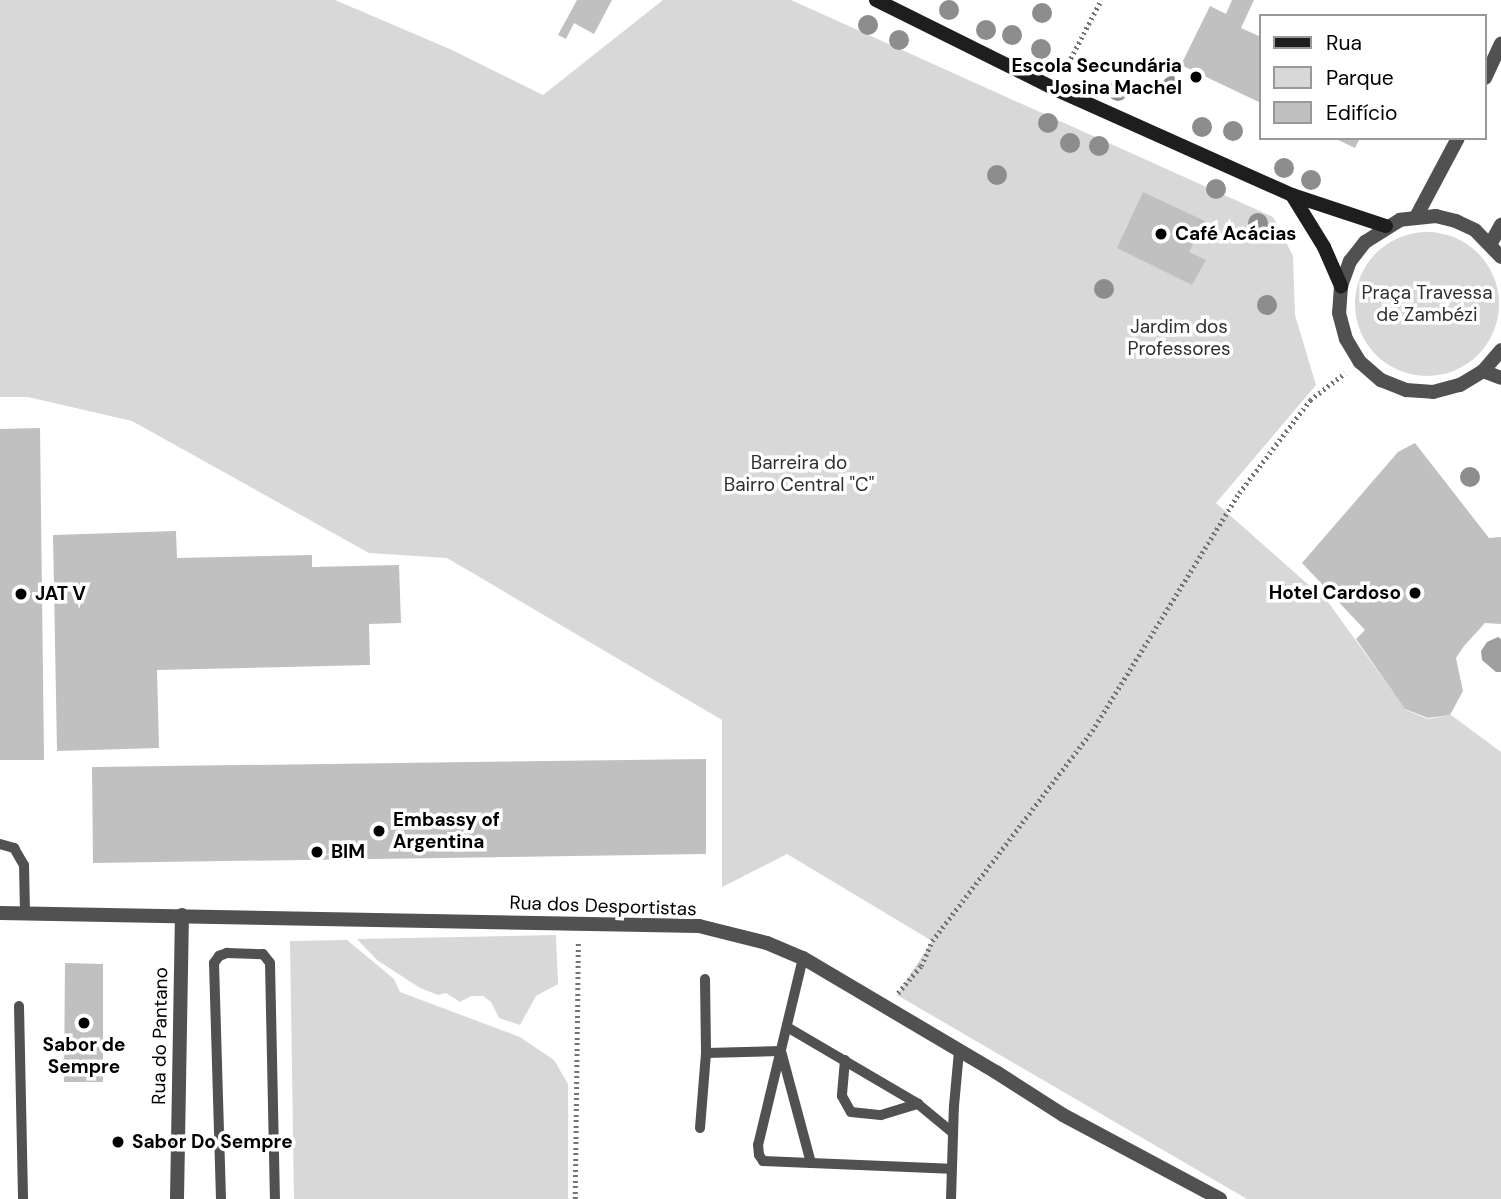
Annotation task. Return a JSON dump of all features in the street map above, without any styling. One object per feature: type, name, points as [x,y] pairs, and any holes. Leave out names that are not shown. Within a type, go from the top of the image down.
[{"type":"main road","points":[[876,0],[1055,89],[1292,195],[1386,226]]},
{"type":"main road","points":[[1292,195],[1324,247],[1341,286]]},
{"type":"street","points":[[1487,74],[1501,43]]},
{"type":"street","points":[[1416,217],[1457,140]]},
{"type":"street","points":[[1501,257],[1491,243],[1456,221],[1436,216],[1416,217],[1386,226],[1365,242],[1350,261],[1341,286],[1339,313],[1346,339],[1360,362],[1381,380],[1406,390],[1433,392],[1460,385],[1483,371],[1501,350]]},
{"type":"street","points":[[1491,243],[1501,225]]},
{"type":"street","points":[[1483,371],[1501,378]]},
{"type":"street","name":"Rua dos Desportistas","points":[[0,913],[699,926],[767,943],[803,958],[1063,1115],[1214,1197]]},
{"type":"street","name":"Rua do Pantano","points":[[177,1199],[182,915]]},
{"type":"lane","points":[[0,844],[14,848],[24,865],[25,914]]},
{"type":"lane","points":[[221,1199],[214,962],[227,953],[263,954],[270,963],[275,1199]]},
{"type":"lane","points":[[803,958],[758,1145],[759,1155],[764,1161],[950,1169]]},
{"type":"lane","points":[[700,1128],[706,1053],[705,979]]},
{"type":"lane","points":[[19,1006],[23,1199]]},
{"type":"lane","points":[[787,1027],[918,1104],[953,1133]]},
{"type":"lane","points":[[706,1053],[781,1051]]},
{"type":"lane","points":[[781,1051],[811,1163]]},
{"type":"lane","points":[[951,1199],[950,1169],[959,1051]]},
{"type":"lane","points":[[845,1060],[842,1096],[851,1112],[881,1115],[918,1104]]},
{"type":"path","points":[[1055,89],[1101,0]]},
{"type":"path","points":[[887,1007],[921,966],[932,941],[1092,731],[1239,493],[1310,400],[1360,362]]},
{"type":"path","points":[[575,1199],[579,922]]},
{"type":"green space","points":[[0,0],[335,0],[452,50],[543,95],[663,0],[791,0],[1273,217],[1293,256],[1295,315],[1316,385],[1216,503],[1328,602],[1406,710],[1428,719],[1451,715],[1501,752],[1501,1199],[1247,1199],[897,995],[932,941],[787,854],[722,887],[722,720],[447,558],[369,553],[132,421],[28,397],[0,397]]},
{"type":"green space","name":"Praça Travessa de Zambézi","points":[[1427,232],[1455,237],[1478,253],[1494,276],[1499,304],[1494,332],[1478,355],[1455,371],[1427,376],[1399,371],[1376,355],[1360,332],[1355,304],[1360,276],[1376,253],[1399,237]]},
{"type":"green space","points":[[556,935],[558,984],[536,996],[520,1025],[499,1018],[491,1002],[483,996],[471,996],[460,1002],[446,993],[438,995],[420,988],[377,960],[357,939]]},
{"type":"green space","points":[[347,940],[394,979],[400,992],[520,1037],[554,1060],[568,1084],[568,1199],[294,1199],[290,941]]},
{"type":"shaded area","points":[[1498,637],[1501,639],[1501,672],[1496,672],[1482,660],[1481,651],[1487,642]]},
{"type":"building","points":[[577,0],[612,0],[594,34],[574,23],[566,39],[558,35]]},
{"type":"building","name":"Escola Secundária Josina Machel","points":[[1232,0],[1254,0],[1241,28],[1260,37],[1260,103],[1181,65],[1210,6],[1226,14]]},
{"type":"building","points":[[1338,140],[1359,140],[1355,148]]},
{"type":"building","name":"Café Acácias","points":[[1143,192],[1205,221],[1189,252],[1206,260],[1192,285],[1117,248]]},
{"type":"building","name":"JAT V","points":[[40,428],[44,760],[0,760],[0,429]]},
{"type":"building","name":"Hotel Cardoso","points":[[1415,443],[1489,538],[1501,537],[1501,624],[1485,623],[1464,646],[1456,658],[1463,691],[1450,715],[1428,718],[1405,709],[1356,639],[1365,630],[1302,563],[1398,452]]},
{"type":"building","points":[[176,531],[177,558],[312,555],[312,567],[399,565],[401,623],[369,624],[370,665],[157,670],[159,748],[57,751],[53,535]]},
{"type":"building","points":[[706,759],[706,854],[93,863],[92,767]]},
{"type":"building","name":"Sabor de Sempre","points":[[65,963],[103,964],[103,1082],[64,1082]]},
{"type":"place","name":"Escola Secundária Josina Machel","points":[[1196,77]]},
{"type":"place","name":"Café Acácias","points":[[1161,234]]},
{"type":"place","name":"Hotel Cardoso","points":[[1415,593]]},
{"type":"place","name":"JAT V","points":[[21,594]]},
{"type":"place","name":"Embassy of Argentina","points":[[379,831]]},
{"type":"place","name":"BIM","points":[[317,852]]},
{"type":"place","name":"Sabor de Sempre","points":[[84,1023]]},
{"type":"place","name":"Sabor Do Sempre","points":[[118,1142]]},
{"type":"park label","name":"Jardim dos Professores","points":[[1179,338]]},
{"type":"park label","name":"Barreira do Bairro Central \"C\"","points":[[799,474]]}]
